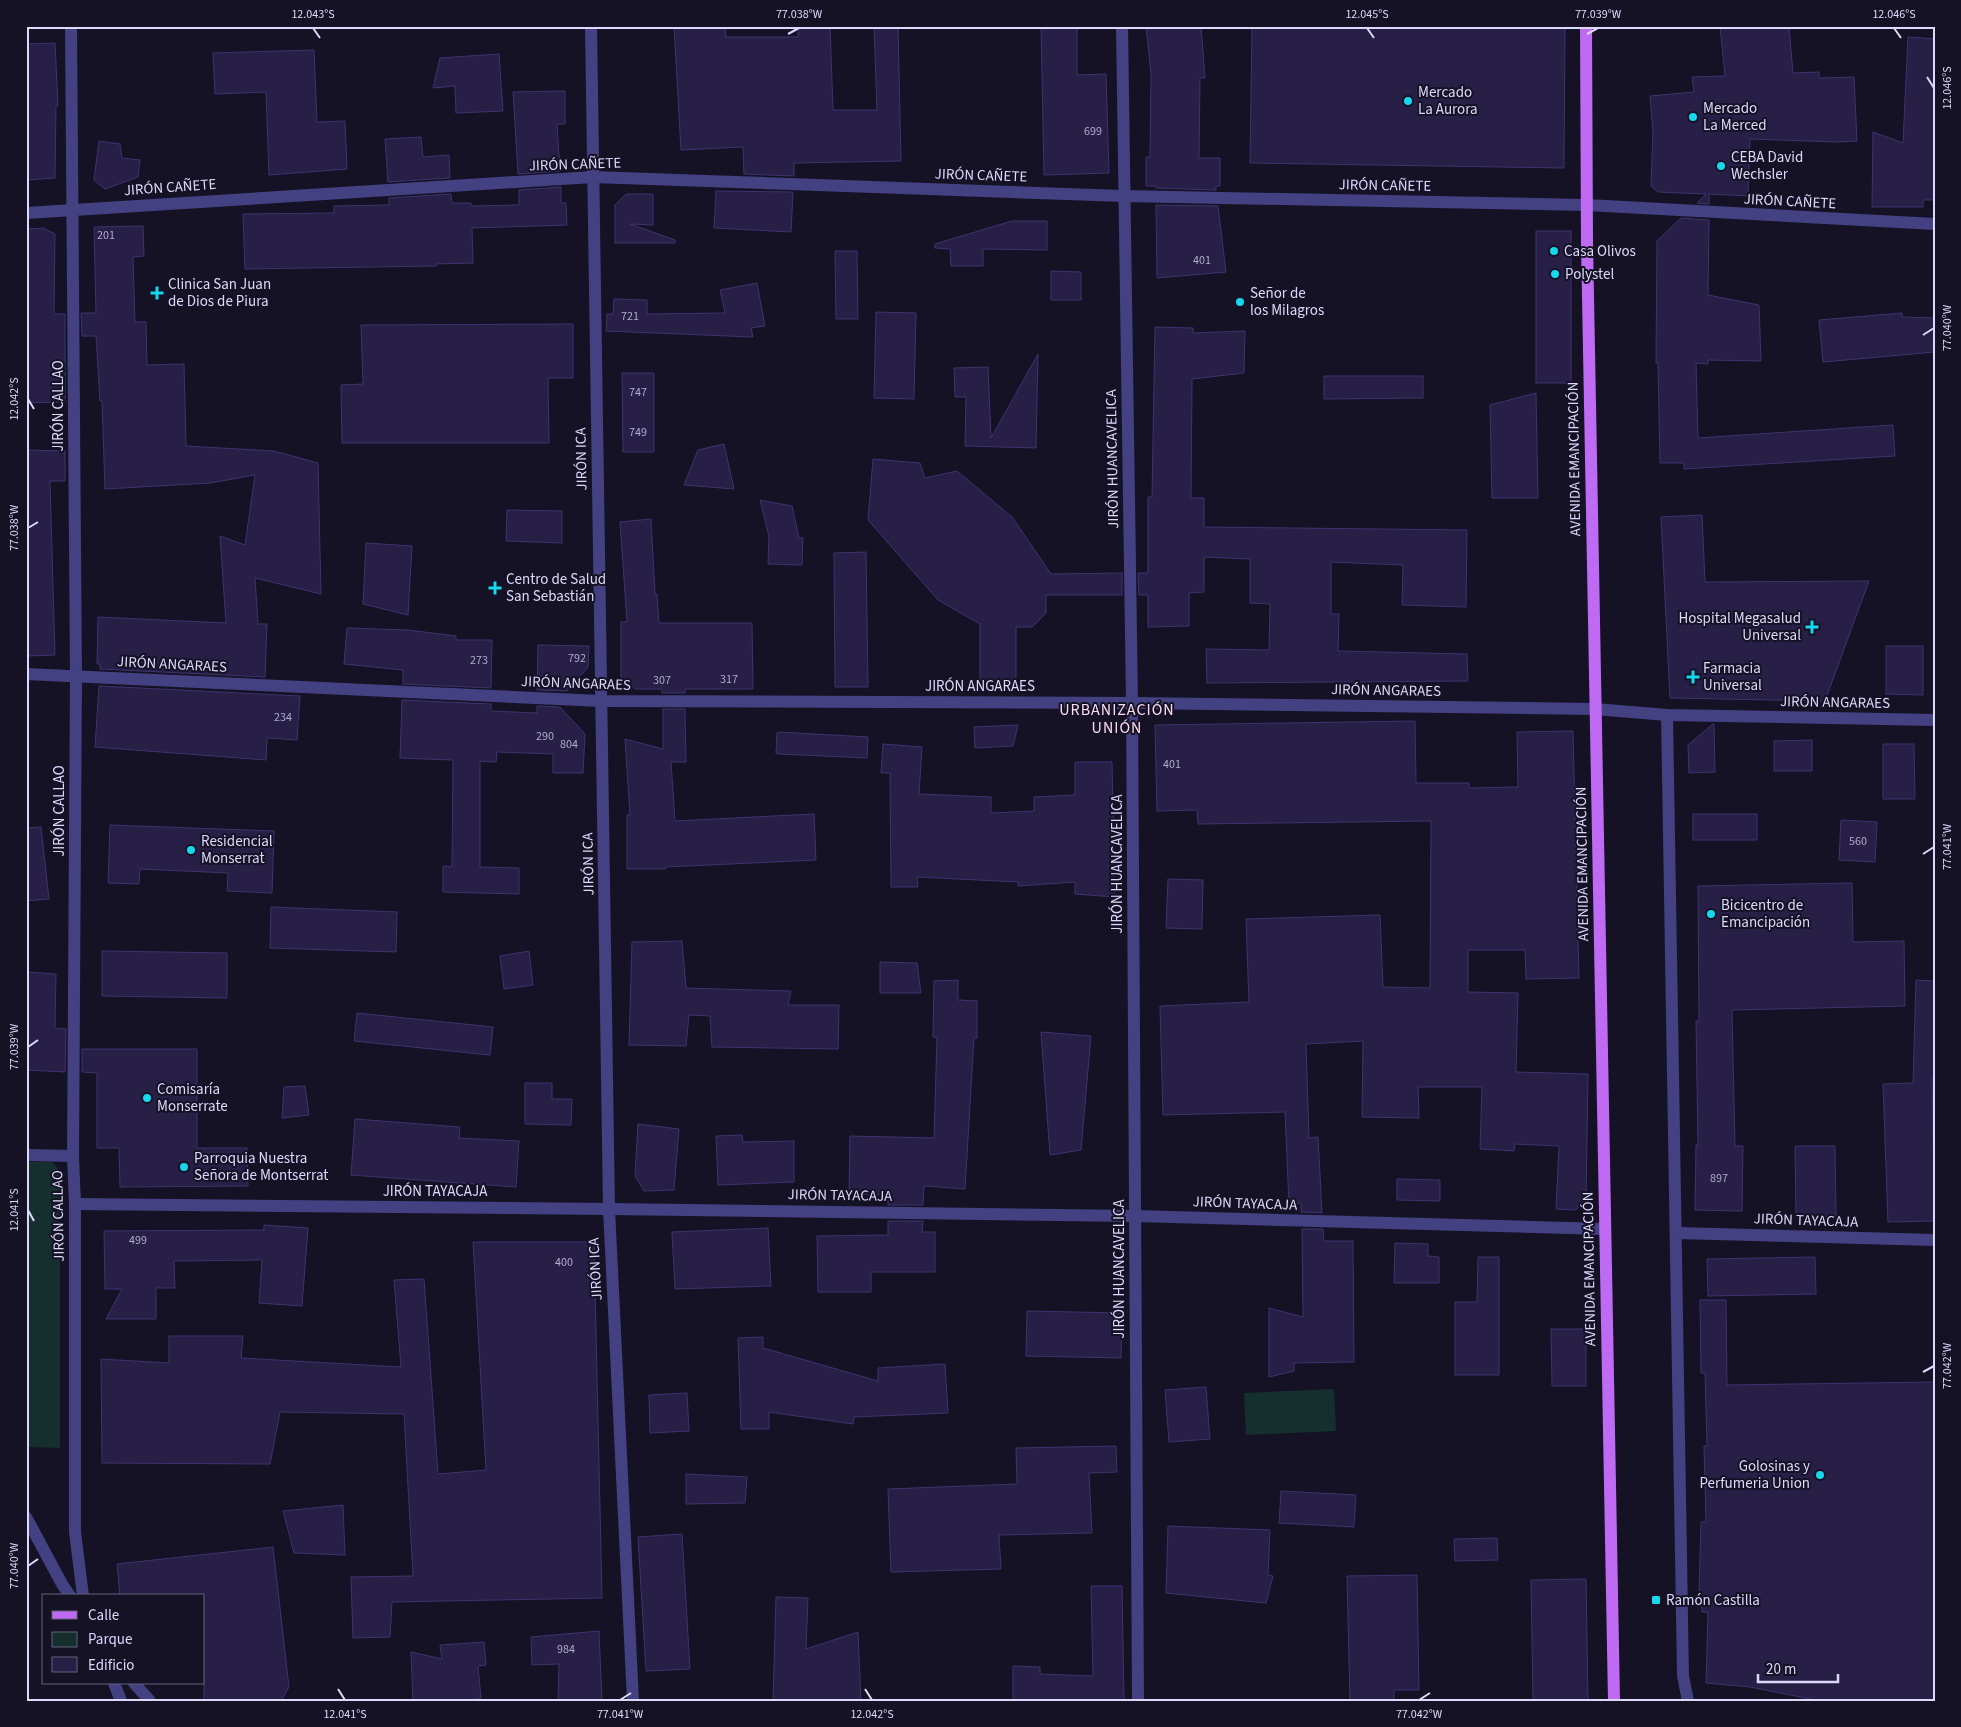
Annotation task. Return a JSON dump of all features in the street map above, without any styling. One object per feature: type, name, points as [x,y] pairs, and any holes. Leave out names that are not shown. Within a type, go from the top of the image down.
[{"type":"main road","name":"AVENIDA EMANCIPACIÓN","points":[[1586,26],[1595,709],[1614,1701]]},
{"type":"street","name":"JIRÓN CALLAO","points":[[71,26],[76,676],[73,1156],[75,1204],[75,1532],[84,1594]]},
{"type":"street","name":"JIRÓN ICA","points":[[591,26],[609,1209],[633,1701]]},
{"type":"street","name":"JIRÓN HUANCAVELICA","points":[[1122,26],[1132,703],[1138,1701]]},
{"type":"street","name":"JIRÓN CAÑETE","points":[[26,213],[593,177],[1124,196],[1587,205],[1935,224]]},
{"type":"street","name":"JIRÓN ANGARAES","points":[[26,674],[601,701],[1132,703],[1595,709],[1667,715],[1935,720]]},
{"type":"street","points":[[1667,715],[1683,1676],[1688,1701]]},
{"type":"street","points":[[26,1155],[73,1156]]},
{"type":"street","name":"JIRÓN TAYACAJA","points":[[75,1204],[1135,1216],[1605,1230]]},
{"type":"street","name":"JIRÓN TAYACAJA","points":[[1676,1233],[1935,1240]]},
{"type":"street","points":[[26,1517],[69,1594]]},
{"type":"street","points":[[114,1684],[121,1701]]},
{"type":"street","points":[[135,1684],[150,1701]]},
{"type":"green space","points":[[26,1162],[52,1162],[60,1171],[60,1448],[26,1447]]},
{"type":"green space","points":[[1334,1389],[1336,1431],[1246,1435],[1244,1393]]},
{"type":"building","points":[[674,26],[725,26],[726,37],[798,37],[798,26],[830,26],[833,110],[877,110],[874,26],[898,26],[901,161],[794,163],[794,176],[744,174],[743,147],[681,150]]},
{"type":"building","points":[[1041,26],[1077,26],[1077,75],[1106,74],[1109,173],[1044,175]]},
{"type":"building","points":[[1146,26],[1201,26],[1205,78],[1200,78],[1199,158],[1220,158],[1220,186],[1216,186],[1216,190],[1146,186],[1146,157],[1150,157],[1151,74]]},
{"type":"building","name":"Mercado La Aurora","points":[[1252,26],[1565,26],[1564,168],[1250,163]]},
{"type":"building","points":[[1720,26],[1789,26],[1793,73],[1819,72],[1819,78],[1854,77],[1857,141],[1750,139],[1748,196],[1709,194],[1709,204],[1697,203],[1706,194],[1658,192],[1651,186],[1653,132],[1650,96],[1694,92],[1692,77],[1725,76]]},
{"type":"building","points":[[1908,37],[1935,39],[1935,200],[1923,200],[1923,207],[1872,207],[1873,132],[1903,143]]},
{"type":"building","points":[[55,43],[58,106],[56,106],[55,178],[26,180],[26,44]]},
{"type":"building","points":[[314,50],[317,122],[345,121],[347,169],[269,175],[266,92],[215,94],[213,53]]},
{"type":"building","points":[[499,54],[503,111],[456,113],[455,86],[433,88],[440,58]]},
{"type":"building","points":[[565,91],[565,124],[557,124],[560,171],[518,174],[513,92]]},
{"type":"building","points":[[421,137],[423,157],[449,155],[450,178],[388,182],[385,139]]},
{"type":"building","points":[[99,141],[120,144],[122,158],[140,160],[138,177],[105,189],[94,180]]},
{"type":"building","points":[[561,187],[561,203],[566,203],[567,225],[472,228],[473,263],[436,264],[436,266],[245,269],[243,214],[334,213],[334,206],[389,205],[389,198],[451,194],[452,203],[471,203],[472,206],[519,205],[519,190]]},
{"type":"building","points":[[716,191],[793,192],[791,232],[714,228]]},
{"type":"building","points":[[626,194],[653,194],[653,225],[630,224],[675,240],[675,243],[615,243],[615,205]]},
{"type":"building","points":[[1156,205],[1218,206],[1226,272],[1157,278]]},
{"type":"building","points":[[1681,218],[1709,220],[1708,295],[1759,305],[1761,361],[1708,360],[1708,364],[1696,363],[1698,438],[1893,425],[1895,456],[1684,469],[1684,463],[1660,463],[1658,363],[1656,363],[1657,241]]},
{"type":"building","points":[[1012,221],[1047,221],[1047,250],[983,249],[983,266],[951,266],[950,249],[935,248],[935,244]]},
{"type":"building","points":[[143,226],[144,256],[133,257],[135,322],[146,322],[147,365],[184,364],[186,446],[274,451],[318,463],[321,594],[255,578],[258,624],[267,624],[265,677],[100,669],[100,664],[97,664],[98,617],[226,623],[220,536],[245,545],[255,475],[210,483],[105,489],[102,401],[100,401],[96,336],[82,336],[81,313],[96,313],[94,227]]},
{"type":"building","points":[[43,228],[55,234],[54,314],[65,314],[65,402],[26,403],[26,229]]},
{"type":"building","points":[[1536,231],[1571,231],[1571,383],[1536,383]]},
{"type":"building","points":[[835,251],[857,251],[858,319],[836,319]]},
{"type":"building","points":[[1051,271],[1081,272],[1081,300],[1051,300]]},
{"type":"building","points":[[757,283],[765,326],[751,328],[753,337],[606,331],[607,314],[613,314],[614,299],[647,300],[647,314],[725,313],[720,290]]},
{"type":"building","points":[[876,312],[916,313],[914,399],[874,398]]},
{"type":"building","points":[[1902,313],[1902,317],[1935,318],[1935,352],[1823,362],[1819,320]]},
{"type":"building","points":[[573,324],[573,378],[548,378],[549,443],[342,443],[341,385],[363,384],[361,325]]},
{"type":"building","points":[[1155,327],[1193,328],[1193,333],[1245,331],[1244,373],[1192,379],[1191,498],[1204,498],[1204,527],[1467,530],[1466,607],[1402,605],[1403,565],[1331,562],[1331,614],[1339,614],[1338,651],[1467,654],[1468,681],[1207,683],[1206,649],[1269,650],[1270,604],[1250,603],[1250,559],[1204,557],[1204,592],[1189,593],[1189,626],[1148,627],[1148,595],[1139,595],[1138,573],[1148,573],[1148,497],[1152,497]]},
{"type":"building","points":[[1038,354],[1036,448],[965,446],[966,397],[955,397],[954,368],[988,367],[991,438]]},
{"type":"building","points":[[622,373],[654,373],[654,452],[623,452]]},
{"type":"building","points":[[1324,376],[1423,376],[1423,398],[1324,399]]},
{"type":"building","points":[[1536,393],[1538,498],[1492,498],[1490,405]]},
{"type":"building","points":[[724,444],[734,489],[684,485],[698,450]]},
{"type":"building","points":[[27,450],[65,451],[65,481],[50,481],[55,655],[26,656]]},
{"type":"building","points":[[873,459],[920,463],[925,478],[957,471],[1012,517],[1051,574],[1122,573],[1122,595],[1046,595],[1046,613],[1032,627],[1016,627],[1016,688],[980,687],[980,624],[938,600],[868,520]]},
{"type":"building","points":[[760,500],[792,506],[799,538],[803,538],[802,565],[768,564],[769,537]]},
{"type":"building","points":[[507,510],[562,511],[562,543],[506,541]]},
{"type":"building","name":"Hospital Megasalud Universal","points":[[1702,515],[1705,582],[1869,581],[1825,701],[1670,698],[1661,517]]},
{"type":"building","points":[[651,519],[655,594],[657,594],[659,623],[752,623],[753,689],[685,689],[685,693],[662,693],[662,689],[635,689],[621,677],[621,622],[627,622],[620,522]]},
{"type":"building","points":[[366,543],[412,546],[408,615],[363,604]]},
{"type":"building","points":[[866,552],[868,687],[835,687],[834,553]]},
{"type":"building","points":[[347,628],[408,630],[456,636],[456,640],[492,640],[491,688],[403,684],[403,670],[344,664]]},
{"type":"building","points":[[538,645],[589,646],[588,667],[567,691],[537,690]]},
{"type":"building","points":[[1886,646],[1923,646],[1923,695],[1886,694]]},
{"type":"building","points":[[99,686],[300,696],[297,740],[267,738],[266,760],[95,747]]},
{"type":"building","points":[[402,700],[491,704],[491,711],[537,713],[537,706],[560,707],[585,734],[583,773],[553,773],[553,754],[497,752],[496,762],[480,761],[480,867],[519,868],[519,894],[443,892],[443,866],[452,867],[453,760],[400,758]]},
{"type":"building","points":[[663,709],[685,709],[686,762],[671,762],[675,821],[814,814],[816,860],[665,867],[665,869],[627,869],[627,815],[630,815],[625,739],[663,749]]},
{"type":"building","points":[[1415,721],[1416,783],[1469,783],[1469,788],[1518,787],[1517,732],[1573,731],[1579,978],[1526,979],[1525,950],[1468,950],[1468,992],[1518,993],[1516,1072],[1588,1074],[1586,1199],[1576,1210],[1556,1209],[1559,1146],[1515,1144],[1514,1151],[1480,1149],[1482,1087],[1418,1087],[1419,1118],[1362,1117],[1363,1041],[1306,1044],[1309,1138],[1318,1137],[1322,1213],[1301,1212],[1301,1203],[1289,1204],[1285,1112],[1163,1115],[1160,1006],[1249,1002],[1246,919],[1380,915],[1383,987],[1430,988],[1431,821],[1198,824],[1197,810],[1157,811],[1155,725]]},
{"type":"building","points":[[1713,724],[1715,772],[1689,773],[1688,745]]},
{"type":"building","points":[[1018,725],[1013,746],[975,748],[974,727]]},
{"type":"building","points":[[777,733],[868,737],[867,758],[779,754],[776,753]]},
{"type":"building","points":[[1812,740],[1812,771],[1774,771],[1774,741]]},
{"type":"building","points":[[883,744],[922,747],[919,794],[991,797],[991,813],[1034,811],[1034,797],[1075,795],[1075,762],[1112,762],[1115,897],[1075,894],[1075,882],[1018,886],[1018,882],[917,877],[918,887],[891,887],[890,773],[881,773]]},
{"type":"building","points":[[1883,744],[1914,744],[1915,799],[1883,799]]},
{"type":"building","points":[[1693,814],[1757,814],[1757,840],[1693,840]]},
{"type":"building","points":[[1841,820],[1877,822],[1875,862],[1839,860]]},
{"type":"building","name":"Residencial Monserrat","points":[[110,825],[274,831],[272,893],[227,891],[228,873],[140,869],[139,884],[108,883]]},
{"type":"building","points":[[41,827],[49,899],[26,901],[26,828]]},
{"type":"building","points":[[1168,879],[1203,880],[1202,929],[1166,928]]},
{"type":"building","points":[[1852,883],[1853,942],[1904,941],[1905,1006],[1732,1010],[1735,1146],[1743,1146],[1742,1211],[1695,1210],[1696,1145],[1698,1145],[1696,1021],[1699,1021],[1698,886]]},
{"type":"building","points":[[271,907],[397,912],[396,952],[270,948]]},
{"type":"building","points":[[682,941],[686,988],[791,991],[788,1005],[839,1005],[838,1049],[712,1047],[710,1016],[689,1015],[686,1046],[629,1045],[632,942]]},
{"type":"building","points":[[102,951],[227,953],[227,998],[102,996]]},
{"type":"building","points":[[529,951],[533,985],[504,989],[500,956]]},
{"type":"building","points":[[880,962],[917,963],[921,993],[880,993]]},
{"type":"building","points":[[26,972],[56,974],[55,1028],[66,1029],[65,1072],[26,1070]]},
{"type":"building","points":[[958,980],[958,1000],[977,1001],[977,1038],[974,1038],[965,1189],[924,1186],[923,1205],[888,1205],[888,1195],[849,1194],[850,1136],[934,1138],[937,1038],[933,1037],[934,981]]},
{"type":"building","points":[[1916,980],[1935,981],[1935,1079],[1932,1079],[1935,1221],[1888,1222],[1883,1084],[1913,1083]]},
{"type":"building","points":[[357,1013],[493,1027],[490,1055],[354,1041]]},
{"type":"building","points":[[1041,1032],[1091,1036],[1081,1150],[1050,1155]]},
{"type":"building","name":"Comisaría Monserrate","points":[[82,1049],[197,1049],[197,1148],[247,1148],[248,1186],[120,1187],[119,1148],[97,1148],[97,1073],[82,1072]]},
{"type":"building","points":[[525,1083],[552,1083],[552,1099],[572,1099],[571,1125],[525,1124]]},
{"type":"building","points":[[305,1086],[309,1115],[282,1118],[284,1087]]},
{"type":"building","points":[[355,1119],[460,1127],[459,1138],[519,1141],[516,1187],[351,1175]]},
{"type":"building","points":[[638,1124],[679,1129],[674,1190],[644,1191],[635,1176]]},
{"type":"building","points":[[742,1135],[743,1142],[794,1141],[794,1182],[718,1185],[716,1136]]},
{"type":"building","points":[[1795,1146],[1835,1146],[1836,1216],[1796,1217]]},
{"type":"building","points":[[1397,1179],[1440,1180],[1440,1201],[1397,1200]]},
{"type":"building","points":[[888,1221],[923,1221],[922,1232],[935,1232],[935,1272],[871,1272],[871,1292],[818,1292],[817,1236],[888,1235]]},
{"type":"building","points":[[264,1225],[308,1228],[302,1306],[259,1303],[262,1260],[174,1261],[175,1288],[156,1288],[156,1319],[106,1319],[122,1289],[105,1289],[104,1231],[264,1230]]},
{"type":"building","points":[[768,1228],[771,1286],[675,1289],[672,1232]]},
{"type":"building","points":[[1302,1229],[1323,1229],[1324,1241],[1353,1241],[1354,1362],[1294,1363],[1294,1371],[1269,1377],[1269,1308],[1303,1317]]},
{"type":"building","points":[[473,1242],[594,1242],[602,1598],[392,1602],[390,1637],[353,1638],[351,1577],[413,1576],[404,1414],[280,1412],[270,1464],[102,1463],[101,1359],[169,1363],[169,1336],[243,1336],[241,1358],[401,1367],[394,1280],[424,1279],[438,1474],[486,1470]]},
{"type":"building","points":[[1395,1243],[1428,1244],[1428,1256],[1439,1257],[1439,1283],[1394,1283]]},
{"type":"building","points":[[1478,1257],[1499,1257],[1499,1375],[1455,1375],[1455,1302],[1477,1302]]},
{"type":"building","points":[[1815,1257],[1816,1294],[1708,1296],[1707,1259]]},
{"type":"building","points":[[1700,1300],[1726,1300],[1727,1385],[1935,1382],[1935,1701],[1820,1701],[1750,1687],[1706,1683],[1708,1612],[1702,1612],[1702,1592],[1699,1592],[1701,1522],[1706,1522],[1704,1446],[1707,1446],[1705,1373],[1701,1373]]},
{"type":"building","points":[[1027,1311],[1122,1313],[1121,1358],[1026,1356]]},
{"type":"building","points":[[1551,1329],[1586,1329],[1586,1386],[1552,1386]]},
{"type":"building","points":[[763,1337],[763,1348],[878,1381],[878,1368],[945,1364],[948,1413],[854,1417],[853,1424],[769,1412],[769,1429],[741,1429],[738,1338]]},
{"type":"building","points":[[1206,1387],[1210,1439],[1169,1442],[1165,1390]]},
{"type":"building","points":[[687,1393],[689,1431],[650,1433],[649,1395]]},
{"type":"building","points":[[1116,1446],[1117,1472],[1089,1473],[1092,1533],[999,1535],[1001,1569],[891,1572],[888,1489],[1017,1484],[1016,1448]]},
{"type":"building","points":[[686,1474],[747,1477],[745,1503],[686,1504]]},
{"type":"building","points":[[1281,1491],[1356,1495],[1354,1527],[1279,1523]]},
{"type":"building","points":[[343,1505],[345,1555],[294,1553],[283,1511]]},
{"type":"building","points":[[1168,1526],[1270,1530],[1268,1575],[1273,1576],[1266,1603],[1166,1593]]},
{"type":"building","points":[[682,1534],[690,1669],[646,1671],[638,1537]]},
{"type":"building","points":[[1497,1538],[1498,1560],[1455,1561],[1454,1539]]},
{"type":"building","points":[[273,1547],[289,1687],[281,1701],[204,1701],[205,1594],[120,1594],[117,1564]]},
{"type":"building","points":[[1417,1575],[1419,1690],[1394,1690],[1394,1701],[1350,1701],[1347,1576]]},
{"type":"building","points":[[1586,1579],[1588,1701],[1533,1701],[1531,1580]]},
{"type":"building","points":[[1091,1586],[1122,1586],[1124,1701],[1013,1701],[1013,1666],[1040,1667],[1040,1674],[1093,1676]]},
{"type":"building","points":[[776,1597],[808,1598],[806,1649],[858,1632],[861,1701],[773,1701]]},
{"type":"building","points":[[599,1631],[602,1701],[558,1701],[559,1664],[532,1665],[531,1637]]},
{"type":"building","points":[[484,1642],[486,1665],[478,1666],[481,1698],[459,1701],[413,1701],[411,1652],[442,1659],[440,1645]]},
{"type":"place","name":"Mercado La Aurora","points":[[1408,101]]},
{"type":"place","name":"Mercado La Merced","points":[[1693,117]]},
{"type":"place","name":"CEBA David Wechsler","points":[[1721,166]]},
{"type":"place","name":"Casa Olivos","points":[[1554,251]]},
{"type":"place","name":"Polystel","points":[[1555,274]]},
{"type":"place","name":"Clinica San Juan de Dios de Piura","points":[[157,293]]},
{"type":"place","name":"Señor de los Milagros","points":[[1240,302]]},
{"type":"place","name":"Centro de Salud San Sebastián","points":[[495,588]]},
{"type":"place","name":"Hospital Megasalud Universal","points":[[1812,627]]},
{"type":"place","name":"Farmacia Universal","points":[[1693,677]]},
{"type":"place","name":"Residencial Monserrat","points":[[191,850]]},
{"type":"place","name":"Bicicentro de Emancipación","points":[[1711,914]]},
{"type":"place","name":"Comisaría Monserrate","points":[[147,1098]]},
{"type":"place","name":"Parroquia Nuestra Señora de Montserrat","points":[[184,1167]]},
{"type":"place","name":"Golosinas y Perfumeria Union","points":[[1820,1475]]},
{"type":"place","name":"Ramón Castilla","points":[[1656,1600]]},
{"type":"district","name":"URBANIZACIÓN UNIÓN","points":[[1117,718]]}]
